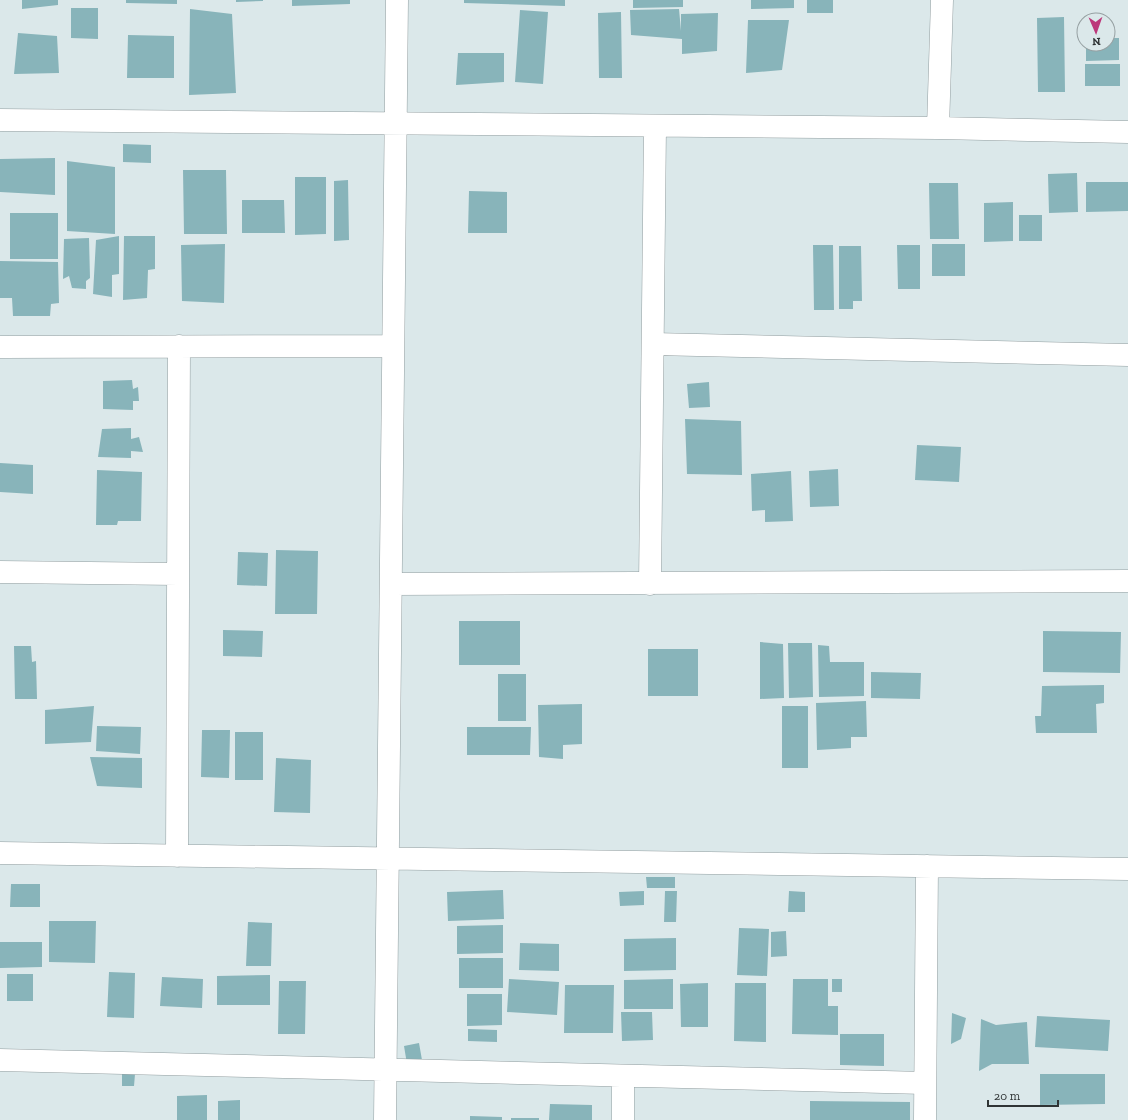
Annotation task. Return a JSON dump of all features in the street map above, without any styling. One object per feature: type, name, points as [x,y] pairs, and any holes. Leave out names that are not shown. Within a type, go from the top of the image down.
[{"type":"street","points":[[385,1120],[397,0]]},
{"type":"street","points":[[938,128],[942,0]]},
{"type":"street","points":[[0,120],[655,127],[938,128],[1128,132]]},
{"type":"street","points":[[650,584],[655,127]]},
{"type":"street","points":[[653,344],[1128,355]]},
{"type":"street","points":[[0,346],[393,346]]},
{"type":"street","points":[[177,856],[179,346]]},
{"type":"street","points":[[0,572],[178,574]]},
{"type":"street","points":[[391,584],[1128,581]]},
{"type":"street","points":[[0,853],[1128,869]]},
{"type":"street","points":[[925,1120],[927,866]]},
{"type":"street","points":[[0,1060],[925,1083]]},
{"type":"street","points":[[623,1076],[623,1120]]},
{"type":"building","points":[[22,0],[58,0],[58,5],[22,9]]},
{"type":"building","points":[[126,0],[177,0],[177,4],[126,3]]},
{"type":"building","points":[[236,0],[263,0],[263,1],[236,2]]},
{"type":"building","points":[[292,0],[350,0],[350,4],[292,6]]},
{"type":"building","points":[[464,0],[565,0],[565,6],[464,3]]},
{"type":"building","points":[[633,0],[683,0],[683,7],[633,8]]},
{"type":"building","points":[[751,0],[794,0],[794,8],[751,9]]},
{"type":"building","points":[[807,0],[833,0],[833,13],[807,13]]},
{"type":"building","points":[[71,8],[98,8],[98,39],[71,38]]},
{"type":"building","points":[[190,9],[232,14],[236,93],[189,95]]},
{"type":"building","points":[[679,9],[681,31],[681,14],[718,13],[717,51],[682,54],[682,39],[631,35],[630,10]]},
{"type":"building","points":[[520,10],[548,12],[543,84],[515,82]]},
{"type":"building","points":[[621,12],[622,78],[599,78],[598,13]]},
{"type":"building","points":[[1064,17],[1065,92],[1038,92],[1037,18]]},
{"type":"building","points":[[748,20],[789,20],[782,70],[746,73]]},
{"type":"building","points":[[18,33],[57,36],[59,73],[14,74]]},
{"type":"building","points":[[128,35],[174,36],[174,78],[127,78]]},
{"type":"building","points":[[1116,38],[1119,38],[1119,60],[1086,61],[1086,52],[1116,52]]},
{"type":"building","points":[[458,53],[504,53],[504,82],[456,85]]},
{"type":"building","points":[[1085,64],[1120,64],[1120,86],[1085,86]]},
{"type":"building","points":[[123,144],[151,145],[151,163],[123,162]]},
{"type":"building","points":[[55,158],[55,195],[0,192],[0,159]]},
{"type":"building","points":[[67,161],[115,167],[115,234],[67,231]]},
{"type":"building","points":[[183,170],[226,170],[227,234],[184,234]]},
{"type":"building","points":[[1077,173],[1078,212],[1049,213],[1048,174]]},
{"type":"building","points":[[295,177],[326,177],[326,234],[295,235]]},
{"type":"building","points":[[348,180],[349,240],[334,241],[334,181]]},
{"type":"building","points":[[1086,182],[1128,182],[1128,211],[1086,212]]},
{"type":"building","points":[[929,183],[958,183],[959,239],[930,239]]},
{"type":"building","points":[[469,191],[507,192],[507,233],[468,233]]},
{"type":"building","points":[[242,200],[284,200],[285,233],[242,233]]},
{"type":"building","points":[[1013,202],[1013,241],[984,242],[984,203]]},
{"type":"building","points":[[10,213],[58,213],[58,259],[10,259]]},
{"type":"building","points":[[1019,215],[1042,215],[1042,241],[1019,241]]},
{"type":"building","points":[[119,236],[119,274],[112,275],[112,297],[93,294],[96,240]]},
{"type":"building","points":[[124,236],[155,236],[155,269],[148,270],[147,298],[123,300]]},
{"type":"building","points":[[89,238],[90,278],[86,281],[86,289],[72,288],[69,276],[63,279],[64,239]]},
{"type":"building","points":[[225,244],[224,303],[182,301],[181,245]]},
{"type":"building","points":[[932,244],[965,244],[965,276],[932,276]]},
{"type":"building","points":[[813,245],[833,245],[834,310],[814,310]]},
{"type":"building","points":[[897,245],[920,245],[920,289],[898,289]]},
{"type":"building","points":[[839,246],[861,246],[862,301],[853,301],[853,309],[839,309]]},
{"type":"building","points":[[0,261],[58,262],[59,303],[51,304],[50,316],[13,316],[12,298],[0,298]]},
{"type":"building","points":[[132,380],[133,389],[138,387],[139,401],[133,401],[133,410],[103,409],[103,381]]},
{"type":"building","points":[[709,382],[710,407],[689,408],[687,384]]},
{"type":"building","points":[[685,419],[741,421],[742,475],[687,474]]},
{"type":"building","points":[[131,428],[131,439],[139,437],[143,452],[131,451],[131,458],[98,457],[102,429]]},
{"type":"building","points":[[917,445],[961,447],[959,482],[915,480]]},
{"type":"building","points":[[0,463],[33,465],[33,494],[0,492]]},
{"type":"building","points":[[838,469],[839,506],[810,507],[809,471]]},
{"type":"building","points":[[97,470],[142,472],[141,521],[118,521],[117,525],[96,525]]},
{"type":"building","points":[[791,471],[793,521],[765,522],[765,510],[752,511],[751,474]]},
{"type":"building","points":[[276,550],[318,551],[317,614],[275,614]]},
{"type":"building","points":[[238,552],[268,553],[267,586],[237,585]]},
{"type":"building","points":[[459,621],[520,621],[520,665],[459,665]]},
{"type":"building","points":[[223,630],[263,631],[262,657],[223,656]]},
{"type":"building","points":[[1043,631],[1121,632],[1120,673],[1043,672]]},
{"type":"building","points":[[760,642],[783,644],[784,698],[760,699]]},
{"type":"building","points":[[788,643],[812,643],[813,697],[789,698]]},
{"type":"building","points":[[818,645],[829,646],[830,662],[864,662],[864,696],[819,697]]},
{"type":"building","points":[[14,646],[31,646],[32,662],[36,661],[37,699],[15,699]]},
{"type":"building","points":[[648,649],[698,649],[698,696],[648,696]]},
{"type":"building","points":[[871,672],[921,673],[920,699],[871,698]]},
{"type":"building","points":[[498,674],[526,674],[526,721],[498,721]]},
{"type":"building","points":[[1104,685],[1104,703],[1096,704],[1097,733],[1036,733],[1035,716],[1041,716],[1042,686]]},
{"type":"building","points":[[866,701],[867,737],[851,737],[851,748],[817,750],[816,703]]},
{"type":"building","points":[[582,704],[582,744],[563,745],[563,759],[539,757],[538,705]]},
{"type":"building","points":[[94,706],[91,742],[45,744],[45,710]]},
{"type":"building","points":[[782,706],[808,706],[808,768],[782,768]]},
{"type":"building","points":[[97,726],[141,727],[140,754],[96,751]]},
{"type":"building","points":[[467,727],[531,727],[530,755],[467,755]]},
{"type":"building","points":[[202,730],[230,730],[229,778],[201,777]]},
{"type":"building","points":[[235,732],[263,732],[263,780],[235,780]]},
{"type":"building","points":[[90,757],[142,758],[142,788],[97,786]]},
{"type":"building","points":[[276,758],[311,760],[310,813],[274,812]]},
{"type":"building","points":[[646,877],[675,877],[675,888],[647,888]]},
{"type":"building","points":[[11,884],[40,884],[40,907],[10,907]]},
{"type":"building","points":[[503,890],[504,919],[448,921],[447,892]]},
{"type":"building","points":[[644,891],[644,905],[620,906],[619,892]]},
{"type":"building","points":[[665,891],[677,891],[676,922],[664,922]]},
{"type":"building","points":[[789,891],[805,892],[805,912],[788,912]]},
{"type":"building","points":[[49,921],[96,921],[95,963],[49,962]]},
{"type":"building","points":[[248,922],[272,923],[271,966],[246,966]]},
{"type":"building","points":[[503,925],[503,953],[457,954],[457,926]]},
{"type":"building","points":[[739,928],[769,929],[767,976],[737,975]]},
{"type":"building","points":[[786,931],[787,956],[771,957],[771,932]]},
{"type":"building","points":[[676,938],[676,970],[624,971],[624,939]]},
{"type":"building","points":[[0,942],[42,942],[42,967],[0,968]]},
{"type":"building","points":[[520,943],[559,944],[559,971],[519,970]]},
{"type":"building","points":[[459,958],[503,958],[503,988],[459,988]]},
{"type":"building","points":[[109,972],[135,973],[134,1018],[107,1017]]},
{"type":"building","points":[[7,974],[33,974],[33,1001],[7,1001]]},
{"type":"building","points":[[270,975],[270,1005],[217,1005],[217,976]]},
{"type":"building","points":[[162,977],[203,979],[202,1008],[160,1006]]},
{"type":"building","points":[[509,979],[559,982],[557,1015],[507,1012]]},
{"type":"building","points":[[673,979],[673,1009],[624,1009],[624,980]]},
{"type":"building","points":[[793,979],[828,979],[828,1006],[838,1006],[838,1035],[792,1034]]},
{"type":"building","points":[[832,979],[842,979],[842,992],[832,992]]},
{"type":"building","points":[[279,981],[306,981],[305,1034],[278,1034]]},
{"type":"building","points":[[708,983],[708,1027],[681,1027],[680,984]]},
{"type":"building","points":[[735,983],[766,983],[766,1042],[734,1041]]},
{"type":"building","points":[[565,985],[614,985],[613,1033],[564,1033]]},
{"type":"building","points":[[467,994],[502,994],[502,1025],[467,1026]]},
{"type":"building","points":[[621,1012],[652,1012],[653,1040],[622,1041]]},
{"type":"building","points":[[952,1013],[966,1018],[961,1039],[951,1044]]},
{"type":"building","points":[[1037,1016],[1110,1020],[1108,1051],[1035,1047]]},
{"type":"building","points":[[981,1019],[996,1025],[1027,1022],[1029,1064],[992,1064],[979,1071]]},
{"type":"building","points":[[468,1029],[497,1030],[497,1042],[468,1041]]},
{"type":"building","points":[[840,1034],[884,1034],[884,1066],[840,1065]]},
{"type":"building","points":[[419,1043],[422,1060],[407,1064],[404,1046]]},
{"type":"building","points":[[122,1073],[135,1074],[134,1086],[122,1086]]},
{"type":"building","points":[[1040,1074],[1105,1074],[1105,1104],[1040,1105]]},
{"type":"building","points":[[207,1095],[207,1120],[177,1120],[177,1096]]},
{"type":"building","points":[[240,1100],[240,1120],[218,1120],[218,1101]]},
{"type":"building","points":[[810,1101],[910,1102],[910,1120],[810,1120]]},
{"type":"building","points":[[550,1104],[592,1105],[592,1120],[549,1120]]},
{"type":"building","points":[[470,1116],[502,1117],[502,1120],[470,1120]]},
{"type":"building","points":[[511,1118],[539,1118],[539,1120],[511,1120]]}]
